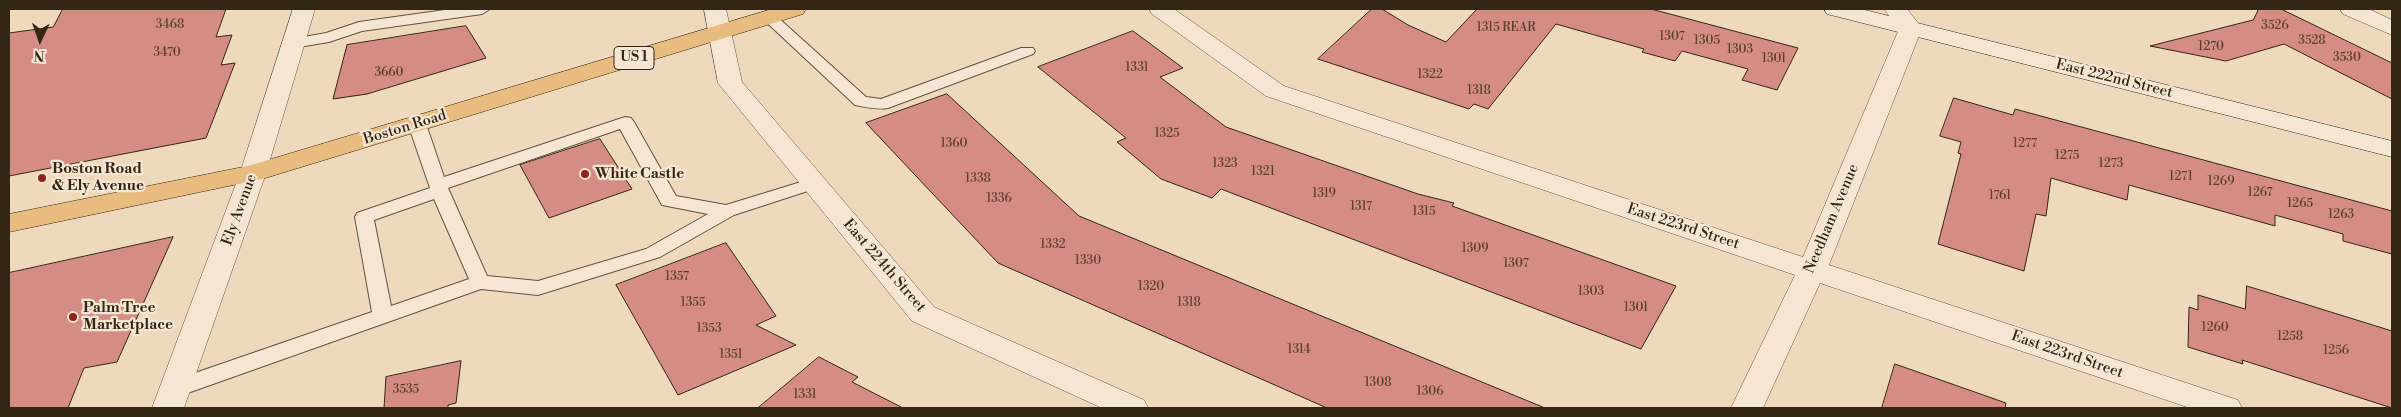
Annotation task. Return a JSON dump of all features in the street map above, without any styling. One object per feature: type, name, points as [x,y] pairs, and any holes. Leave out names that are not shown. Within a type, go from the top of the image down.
[{"type":"main road","name":"Boston Road","points":[[9,223],[253,173],[417,124],[718,20],[769,17],[795,9]]},
{"type":"street","name":"Ely Avenue","points":[[172,398],[253,173],[304,9]]},
{"type":"street","name":"East 223rd Street","points":[[1160,9],[1275,91],[2226,408]]},
{"type":"street","name":"East 222nd Street","points":[[1835,9],[1903,18],[2392,149]]},
{"type":"street","points":[[2352,9],[2392,28]]},
{"type":"street","name":"Needham Avenue","points":[[1747,408],[1812,270],[1903,18]]},
{"type":"street","name":"East 224th Street","points":[[718,20],[730,83],[923,314],[1132,408]]},
{"type":"lane","points":[[293,43],[329,37],[359,28],[482,9]]},
{"type":"lane","points":[[769,17],[804,51],[861,101],[882,104],[1027,51]]},
{"type":"lane","points":[[383,316],[364,216],[624,122],[669,200],[727,212]]},
{"type":"lane","points":[[417,124],[439,188],[480,282]]},
{"type":"lane","points":[[172,398],[383,316],[480,282],[538,288],[653,253],[727,212],[814,184]]},
{"type":"building","points":[[63,9],[226,9],[216,37],[232,35],[221,65],[235,63],[206,138],[9,176],[9,33],[53,27]]},
{"type":"building","points":[[1372,9],[1382,9],[1408,25],[1446,42],[1477,9],[1651,9],[1798,48],[1777,90],[1742,80],[1748,69],[1682,51],[1675,61],[1642,52],[1644,49],[1556,24],[1488,109],[1474,104],[1469,109],[1318,59]]},
{"type":"building","points":[[2259,9],[2281,9],[2392,63],[2392,99],[2284,44],[2226,61],[2150,46],[2253,20]]},
{"type":"building","points":[[466,26],[486,58],[367,94],[333,99],[347,45]]},
{"type":"building","points":[[1133,31],[1183,68],[1160,77],[1226,127],[1418,194],[1454,203],[1452,206],[1676,286],[1641,349],[1221,189],[1212,198],[1161,179],[1117,142],[1126,138],[1038,67]]},
{"type":"building","points":[[947,94],[1079,216],[1545,408],[1327,408],[998,263],[866,123]]},
{"type":"building","points":[[1954,98],[2013,115],[2015,109],[2392,211],[2392,254],[2343,241],[2343,234],[2275,215],[2275,226],[2129,185],[2127,200],[2051,178],[2046,216],[2036,214],[2024,271],[1938,244],[1961,154],[1958,153],[1961,142],[1940,136]]},
{"type":"building","points":[[600,139],[632,189],[549,218],[520,165]]},
{"type":"building","name":"Palm Tree Marketplace","points":[[173,237],[117,362],[84,368],[68,408],[9,408],[9,273]]},
{"type":"building","points":[[726,243],[776,316],[756,325],[796,345],[678,395],[616,285]]},
{"type":"building","points":[[2247,286],[2392,331],[2392,408],[2242,360],[2243,364],[2188,347],[2189,307],[2198,310],[2198,295],[2245,309]]},
{"type":"building","points":[[819,357],[858,377],[852,382],[903,408],[758,408]]},
{"type":"building","points":[[461,361],[456,403],[448,405],[448,408],[384,408],[386,377]]},
{"type":"building","points":[[1895,364],[2006,403],[2005,408],[1882,408]]},
{"type":"place","name":"White Castle","points":[[585,174]]},
{"type":"place","name":"Boston Road & Ely Avenue","points":[[42,178]]},
{"type":"place","name":"Palm Tree Marketplace","points":[[73,317]]}]
